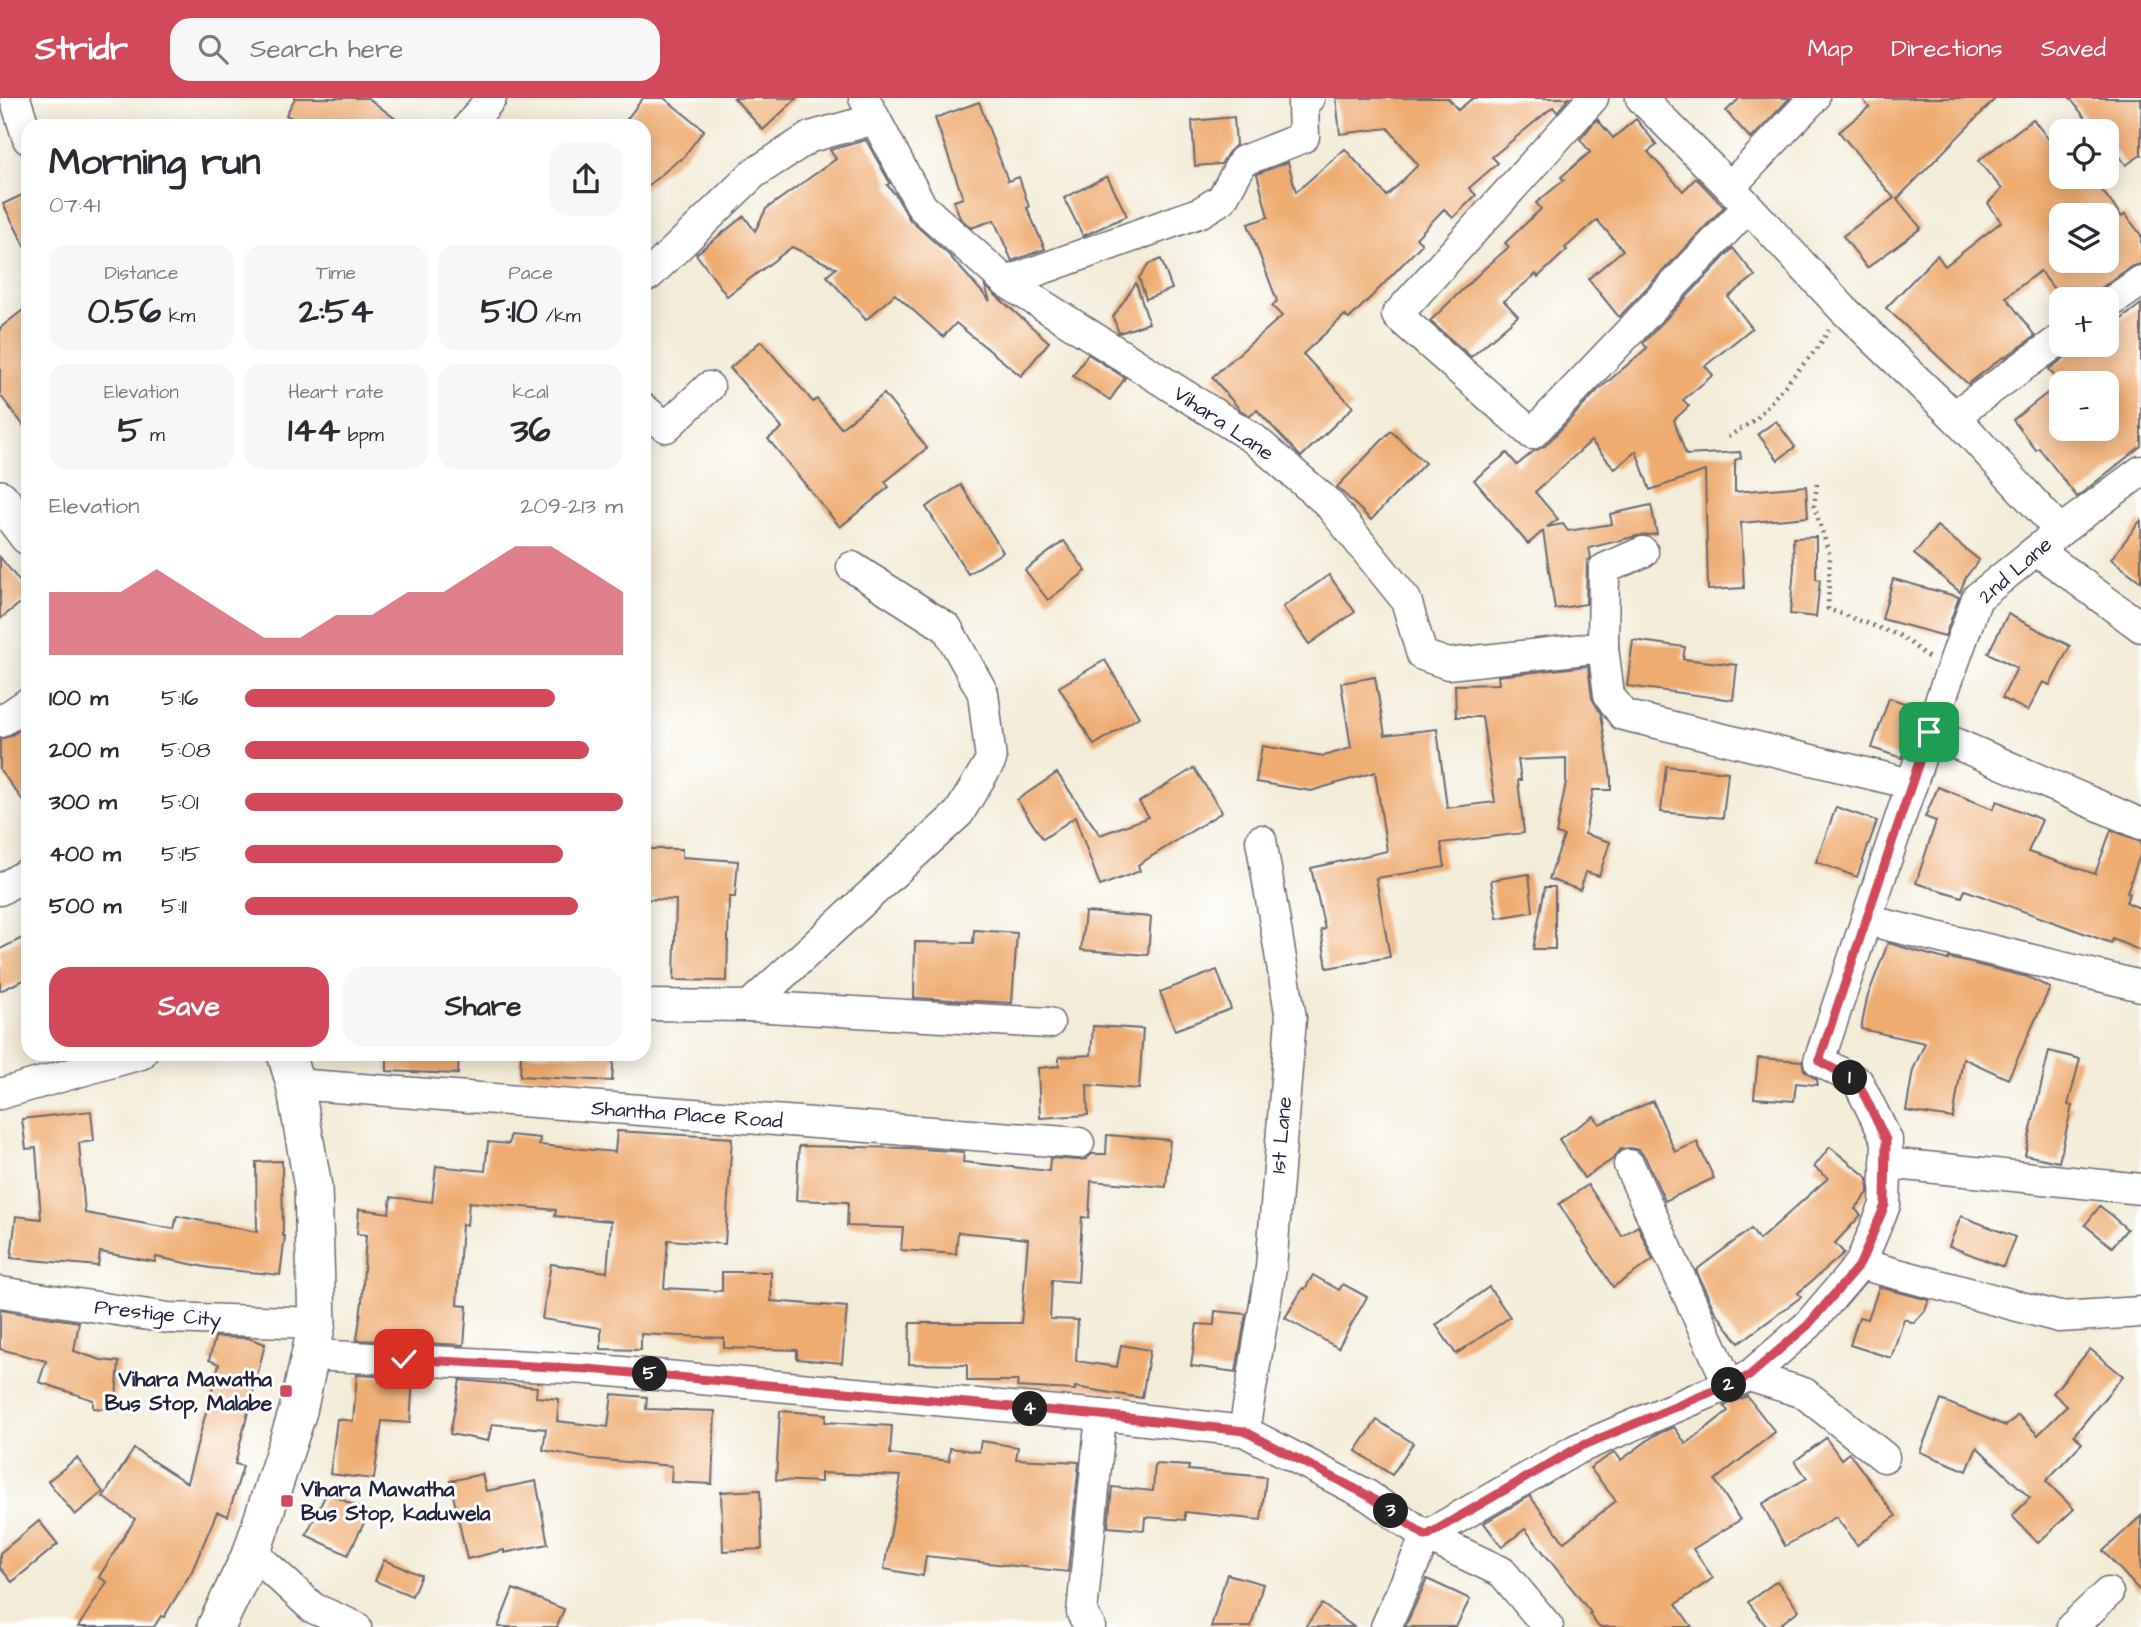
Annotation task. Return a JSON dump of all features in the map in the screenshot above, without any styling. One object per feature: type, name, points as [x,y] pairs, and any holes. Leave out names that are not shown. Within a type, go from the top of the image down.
[{"type":"main road","points":[[0,499],[21,527]]},
{"type":"main road","points":[[216,1627],[252,1552],[298,1411],[314,1339],[313,1187],[290,1069]]},
{"type":"street","points":[[15,98],[22,119]]},
{"type":"street","points":[[474,119],[491,98]]},
{"type":"street","points":[[1006,282],[1201,212],[1222,199],[1243,161],[1304,137],[1303,104],[1308,98]]},
{"type":"street","points":[[1593,98],[1397,315],[1532,434],[1739,197],[1814,98]]},
{"type":"street","points":[[1641,98],[1739,197],[1843,309],[1954,416],[2060,531]]},
{"type":"street","points":[[651,273],[753,174],[810,138],[870,108]]},
{"type":"street","name":"Vihara Lane","points":[[870,108],[922,206],[1006,282],[1254,439],[1328,503],[1406,600],[1422,655],[1448,664],[1602,647]]},
{"type":"street","points":[[2119,297],[2141,281]]},
{"type":"street","points":[[1954,416],[2049,347]]},
{"type":"street","points":[[651,414],[666,426],[709,387]]},
{"type":"street","name":"2nd Lane","points":[[1426,1536],[1577,1448],[1739,1380],[1808,1325],[1860,1264],[1885,1205],[1886,1140],[1858,1082],[1819,1061],[1949,673],[1977,598],[2060,531],[2141,471]]},
{"type":"street","points":[[2038,551],[2141,628]]},
{"type":"street","points":[[1643,552],[1604,569],[1602,647],[1609,695],[1623,715],[1912,784]]},
{"type":"street","points":[[750,1006],[959,813],[991,760],[983,693],[947,628],[852,567]]},
{"type":"street","points":[[0,722],[21,708]]},
{"type":"street","points":[[1929,732],[2141,824]]},
{"type":"street","name":"1st Lane","points":[[1244,1431],[1271,1268],[1291,1018],[1261,840]]},
{"type":"street","points":[[0,890],[21,877]]},
{"type":"street","points":[[1866,920],[2141,986]]},
{"type":"street","points":[[651,1005],[750,1006],[1049,1023]]},
{"type":"street","points":[[0,1094],[116,1061]]},
{"type":"street","name":"Shantha Place Road","points":[[290,1069],[1079,1143]]},
{"type":"street","points":[[1886,1163],[2141,1189]]},
{"type":"street","points":[[1629,1166],[1739,1380],[1804,1393],[1884,1457]]},
{"type":"street","points":[[1860,1264],[2059,1317],[2141,1312]]},
{"type":"street","name":"Prestige City","points":[[0,1292],[314,1339]]},
{"type":"street","points":[[314,1339],[588,1369],[1101,1415],[1244,1431],[1367,1495],[1426,1536],[1502,1572],[1548,1627]]},
{"type":"street","points":[[1090,1627],[1082,1613],[1101,1415]]},
{"type":"street","points":[[1386,1627],[1426,1536]]},
{"type":"street","points":[[252,1552],[313,1608],[355,1627]]},
{"type":"street","points":[[2072,1627],[2108,1593]]},
{"type":"path","points":[[1728,437],[1756,419],[1819,346],[1843,309]]},
{"type":"path","points":[[1817,485],[1814,506],[1830,556],[1828,609],[1901,636],[1949,673]]},
{"type":"building","points":[[295,98],[368,98],[396,119],[294,119],[286,115]]},
{"type":"building","points":[[643,98],[664,98],[704,130],[681,160],[651,183],[651,119],[627,119]]},
{"type":"building","points":[[734,98],[797,98],[763,130]]},
{"type":"building","points":[[1336,98],[1448,98],[1458,110],[1473,98],[1569,98],[1557,112],[1553,107],[1492,157],[1498,163],[1469,188],[1476,195],[1453,218],[1444,209],[1416,238],[1422,244],[1373,295],[1349,319],[1345,315],[1303,354],[1353,407],[1301,457],[1257,410],[1250,416],[1240,410],[1212,377],[1282,316],[1272,306],[1277,301],[1248,224],[1268,217],[1257,174],[1288,162],[1296,192],[1345,149],[1387,196],[1418,165],[1388,128],[1340,134]]},
{"type":"building","points":[[1740,98],[1790,98],[1751,139],[1726,111]]},
{"type":"building","points":[[1862,98],[1996,98],[1897,199],[1921,228],[1867,268],[1843,236],[1894,198],[1839,132],[1869,107]]},
{"type":"building","points":[[2070,98],[2141,98],[2141,155],[2126,165],[2119,155],[2119,119],[2086,119]]},
{"type":"building","points":[[979,102],[1008,181],[1019,177],[1029,207],[1027,208],[1045,249],[1012,261],[994,220],[971,228],[960,218],[954,201],[963,198],[935,118]]},
{"type":"building","points":[[1234,117],[1236,145],[1221,164],[1195,166],[1192,121]]},
{"type":"building","points":[[1597,119],[1613,138],[1636,119],[1657,145],[1648,152],[1683,191],[1696,178],[1724,207],[1619,317],[1588,279],[1623,250],[1597,220],[1538,277],[1536,274],[1504,301],[1518,316],[1471,357],[1430,321],[1509,247],[1505,243],[1541,209],[1536,203],[1564,180],[1561,177],[1590,152],[1580,139]]},
{"type":"building","points":[[2033,119],[2049,140],[2049,189],[2101,189],[2112,203],[2049,203],[2049,273],[2119,273],[2119,213],[2122,217],[2125,214],[2141,235],[2141,264],[2131,267],[2103,287],[2053,287],[2040,271],[2006,297],[2035,336],[1968,384],[1886,308],[1937,255],[1945,266],[2001,222],[1988,203],[2002,189],[1978,161]]},
{"type":"building","points":[[866,140],[890,183],[887,185],[910,220],[948,254],[990,301],[985,286],[1049,342],[1021,376],[956,323],[943,337],[895,294],[866,320],[827,276],[836,268],[792,247],[727,296],[696,254],[744,216],[755,231],[766,209],[836,159],[830,150]]},
{"type":"building","points":[[1107,176],[1127,216],[1083,236],[1064,198]]},
{"type":"building","points":[[21,195],[21,239],[3,204]]},
{"type":"building","points":[[1733,248],[1755,276],[1728,297],[1752,328],[1705,366],[1713,375],[1683,400],[1689,406],[1674,420],[1686,455],[1740,452],[1741,458],[1735,460],[1735,492],[1806,486],[1808,517],[1741,523],[1744,588],[1708,590],[1705,471],[1650,490],[1636,451],[1615,469],[1591,441],[1535,492],[1558,519],[1547,527],[1563,524],[1568,531],[1612,524],[1610,514],[1651,505],[1657,534],[1589,548],[1591,558],[1587,561],[1586,604],[1555,609],[1543,531],[1528,544],[1474,480],[1507,453],[1517,465],[1545,446],[1598,390],[1647,348],[1643,343]]},
{"type":"building","points":[[1161,259],[1172,289],[1146,299],[1139,278],[1149,264]]},
{"type":"building","points":[[1136,283],[1149,323],[1119,333],[1113,317]]},
{"type":"building","points":[[2141,304],[2141,446],[2077,497],[2013,420],[2049,392],[2049,441],[2119,441],[2119,371],[2049,369],[2065,357],[2119,357],[2119,321]]},
{"type":"building","points":[[21,312],[21,422],[0,395],[0,328]]},
{"type":"building","points":[[761,341],[813,402],[817,399],[841,428],[884,394],[927,448],[885,482],[889,487],[840,527],[768,439],[782,428],[730,368]]},
{"type":"building","points":[[1088,354],[1125,378],[1110,400],[1073,376]]},
{"type":"building","points":[[1776,421],[1795,447],[1778,460],[1758,434]]},
{"type":"building","points":[[1391,431],[1425,463],[1371,520],[1337,487]]},
{"type":"building","points":[[961,485],[1003,552],[968,574],[926,507]]},
{"type":"building","points":[[2141,520],[2141,582],[2111,559]]},
{"type":"building","points":[[1937,526],[1979,560],[1966,577],[1960,592],[1914,554]]},
{"type":"building","points":[[1816,537],[1816,579],[1820,580],[1816,617],[1790,614],[1794,568],[1793,538]]},
{"type":"building","points":[[1064,541],[1086,571],[1048,600],[1025,570]]},
{"type":"building","points":[[0,557],[21,583],[21,602],[0,619]]},
{"type":"building","points":[[1329,575],[1355,612],[1309,644],[1283,607]]},
{"type":"building","points":[[1893,579],[1959,597],[1945,636],[1882,619]]},
{"type":"building","points":[[2008,614],[2070,646],[2050,685],[2043,682],[2028,711],[2002,698],[2017,668],[1988,653]]},
{"type":"building","points":[[1633,640],[1685,647],[1683,659],[1737,665],[1733,700],[1627,686]]},
{"type":"building","points":[[1105,660],[1139,717],[1094,745],[1059,687]]},
{"type":"building","points":[[1588,666],[1592,698],[1601,714],[1611,778],[1611,790],[1593,790],[1585,834],[1610,842],[1599,876],[1586,872],[1580,890],[1549,879],[1564,836],[1556,834],[1566,782],[1566,758],[1518,760],[1524,833],[1441,843],[1445,867],[1376,878],[1390,957],[1327,968],[1321,930],[1325,929],[1311,868],[1387,851],[1375,772],[1311,791],[1256,782],[1262,746],[1324,756],[1351,748],[1341,683],[1375,677],[1385,735],[1437,729],[1447,808],[1495,802],[1482,717],[1456,717],[1455,685],[1499,684],[1498,676]]},
{"type":"building","points":[[1889,698],[1919,708],[1902,758],[1872,748]]},
{"type":"building","points":[[21,729],[21,798],[0,770],[0,739]]},
{"type":"building","points":[[1666,766],[1728,772],[1723,818],[1661,812]]},
{"type":"building","points":[[1194,768],[1222,812],[1138,865],[1140,871],[1100,886],[1075,817],[1043,839],[1017,800],[1057,773],[1100,835],[1149,817],[1139,802]]},
{"type":"building","points":[[1938,787],[1993,809],[1997,801],[2042,820],[2028,852],[2095,874],[2111,830],[2141,841],[2141,852],[2126,902],[2141,909],[2141,951],[2113,939],[2111,943],[1965,890],[1962,897],[1916,883],[1936,821],[1925,817]]},
{"type":"building","points":[[1836,807],[1877,821],[1857,877],[1816,862]]},
{"type":"building","points":[[651,849],[682,849],[682,857],[738,861],[735,897],[729,897],[727,981],[674,980],[676,900],[651,899]]},
{"type":"building","points":[[1529,874],[1533,912],[1497,918],[1491,880]]},
{"type":"building","points":[[1545,887],[1555,887],[1555,949],[1533,949]]},
{"type":"building","points":[[1085,912],[1151,917],[1148,955],[1081,950]]},
{"type":"building","points":[[974,930],[1017,933],[1012,1003],[914,998],[915,942],[973,943]]},
{"type":"building","points":[[21,938],[21,981],[0,991],[0,949]]},
{"type":"building","points":[[1888,943],[1948,960],[1949,958],[2028,977],[2050,988],[2008,1079],[1963,1058],[1953,1118],[1906,1111],[1913,1070],[1925,1043],[1861,1029],[1867,998]]},
{"type":"building","points":[[1217,970],[1231,1009],[1175,1030],[1160,992]]},
{"type":"building","points":[[1093,1026],[1143,1029],[1139,1089],[1087,1085],[1088,1115],[1040,1118],[1038,1068],[1059,1066],[1059,1057],[1091,1055]]},
{"type":"building","points":[[2049,1051],[2080,1059],[2068,1105],[2072,1106],[2059,1162],[2025,1155]]},
{"type":"building","points":[[1758,1058],[1802,1061],[1804,1070],[1817,1080],[1817,1085],[1796,1083],[1794,1101],[1754,1098]]},
{"type":"building","points":[[387,1061],[459,1061],[458,1074],[387,1071]]},
{"type":"building","points":[[521,1061],[613,1061],[612,1081],[520,1076]]},
{"type":"building","points":[[1653,1101],[1675,1152],[1697,1142],[1714,1178],[1665,1201],[1645,1157],[1639,1150],[1630,1148],[1621,1149],[1613,1159],[1584,1178],[1559,1139],[1594,1116],[1599,1124]]},
{"type":"building","points":[[91,1111],[94,1141],[79,1143],[85,1213],[174,1229],[177,1216],[257,1232],[256,1162],[282,1161],[285,1236],[280,1275],[210,1268],[156,1257],[155,1262],[100,1252],[98,1266],[11,1258],[16,1216],[41,1219],[36,1148],[26,1149],[22,1119]]},
{"type":"building","points":[[617,1131],[732,1138],[725,1244],[668,1240],[664,1288],[722,1291],[722,1272],[771,1272],[771,1301],[847,1307],[842,1363],[797,1359],[797,1350],[724,1348],[724,1338],[641,1334],[641,1350],[601,1349],[601,1328],[542,1319],[551,1264],[607,1272],[611,1221],[555,1216],[556,1210],[469,1202],[467,1225],[462,1224],[457,1305],[467,1306],[464,1345],[357,1340],[366,1235],[357,1234],[359,1209],[389,1213],[391,1197],[432,1202],[436,1166],[485,1171],[488,1142],[509,1144],[510,1135],[540,1138],[539,1145],[615,1152]]},
{"type":"building","points":[[1107,1135],[1170,1140],[1166,1187],[1091,1181],[1089,1218],[1082,1217],[1078,1282],[1052,1280],[1050,1319],[1078,1320],[1076,1361],[1117,1367],[1121,1345],[1150,1350],[1142,1398],[1075,1387],[1075,1390],[1017,1387],[1018,1381],[967,1381],[967,1365],[909,1364],[910,1323],[1021,1323],[1028,1239],[958,1232],[956,1254],[901,1250],[903,1228],[847,1226],[848,1202],[796,1200],[799,1146],[964,1152],[963,1162],[1049,1171],[1050,1158],[1078,1160],[1086,1159],[1092,1154],[1106,1154]]},
{"type":"building","points":[[1830,1147],[1868,1178],[1868,1193],[1855,1209],[1861,1215],[1835,1243],[1844,1253],[1798,1293],[1801,1297],[1739,1343],[1714,1310],[1696,1270],[1751,1229],[1759,1240],[1828,1178],[1814,1167]]},
{"type":"building","points":[[1588,1185],[1622,1236],[1638,1226],[1653,1260],[1613,1287],[1559,1204]]},
{"type":"building","points":[[2100,1206],[2127,1229],[2112,1247],[2085,1225]]},
{"type":"building","points":[[1961,1216],[2015,1237],[2003,1267],[1949,1246]]},
{"type":"building","points":[[1313,1275],[1339,1290],[1343,1284],[1367,1297],[1338,1348],[1285,1318]]},
{"type":"building","points":[[1489,1287],[1510,1317],[1456,1354],[1436,1325]]},
{"type":"building","points":[[1879,1287],[1929,1300],[1925,1311],[1914,1323],[1904,1319],[1891,1358],[1850,1345],[1859,1317],[1868,1319]]},
{"type":"building","points":[[0,1310],[79,1322],[74,1351],[101,1360],[119,1362],[115,1410],[93,1408],[93,1400],[39,1382],[46,1361],[0,1349]]},
{"type":"building","points":[[1215,1311],[1246,1314],[1236,1372],[1191,1366],[1197,1324],[1214,1325]]},
{"type":"building","points":[[215,1337],[248,1338],[265,1344],[235,1464],[243,1466],[228,1516],[217,1512],[192,1571],[164,1617],[161,1616],[154,1627],[78,1627],[107,1582],[99,1577],[135,1519],[103,1497],[134,1449],[187,1483],[219,1364],[209,1360]]},
{"type":"building","points":[[2090,1349],[2123,1376],[2074,1435],[2082,1443],[2046,1481],[2074,1509],[2038,1543],[2012,1516],[2030,1498],[1977,1447],[1967,1471],[1920,1452],[1941,1400],[2006,1426],[2018,1415],[2038,1435],[2067,1406],[2053,1393]]},
{"type":"building","points":[[357,1375],[413,1378],[410,1423],[382,1421],[374,1479],[330,1474],[337,1419],[353,1421]]},
{"type":"building","points":[[460,1380],[537,1387],[536,1397],[559,1399],[557,1421],[608,1427],[612,1394],[647,1397],[646,1409],[715,1411],[712,1484],[671,1482],[672,1466],[592,1459],[543,1450],[546,1429],[492,1424],[488,1441],[450,1434]]},
{"type":"building","points":[[1747,1396],[1775,1432],[1715,1480],[1740,1520],[1693,1549],[1713,1578],[1676,1604],[1692,1627],[1599,1627],[1525,1529],[1502,1547],[1484,1523],[1530,1496],[1564,1542],[1616,1501],[1590,1468],[1615,1452],[1621,1460],[1655,1435],[1674,1427],[1686,1444],[1728,1411],[1724,1406]]},
{"type":"building","points":[[780,1411],[826,1414],[825,1422],[892,1426],[890,1454],[949,1461],[950,1448],[979,1452],[981,1441],[1018,1447],[1016,1459],[1079,1462],[1068,1572],[926,1556],[923,1576],[884,1569],[901,1476],[821,1473],[821,1482],[776,1480]]},
{"type":"building","points":[[1377,1420],[1413,1443],[1392,1475],[1356,1451]]},
{"type":"building","points":[[1826,1438],[1841,1459],[1849,1453],[1896,1516],[1857,1545],[1836,1517],[1785,1546],[1762,1504],[1807,1478],[1795,1461]]},
{"type":"building","points":[[77,1458],[103,1492],[75,1515],[48,1481]]},
{"type":"building","points":[[1155,1464],[1189,1466],[1188,1470],[1266,1477],[1261,1520],[1185,1512],[1185,1520],[1145,1517],[1144,1530],[1108,1527],[1112,1487],[1153,1491]]},
{"type":"building","points":[[482,1474],[486,1491],[536,1481],[548,1544],[504,1553],[504,1550],[467,1559],[450,1481]]},
{"type":"building","points":[[760,1490],[762,1549],[723,1551],[721,1492]]},
{"type":"building","points":[[327,1492],[369,1513],[348,1555],[306,1535]]},
{"type":"building","points":[[2141,1516],[2141,1592],[2103,1551]]},
{"type":"building","points":[[39,1521],[58,1544],[12,1582],[0,1568],[0,1553]]},
{"type":"building","points":[[384,1560],[421,1575],[412,1596],[375,1581]]},
{"type":"building","points":[[1227,1574],[1263,1584],[1251,1627],[1211,1627]]},
{"type":"building","points":[[1427,1579],[1470,1599],[1456,1627],[1405,1627]]},
{"type":"building","points":[[1777,1581],[1799,1610],[1777,1627],[1767,1627],[1748,1602]]},
{"type":"building","points":[[513,1589],[564,1609],[557,1627],[498,1627]]},
{"type":"building","points":[[1322,1604],[1354,1627],[1305,1627]]},
{"type":"place","name":"Vihara Mawatha Bus Stop, Malabe","points":[[286,1391]]},
{"type":"place","name":"Vihara Mawatha Bus Stop, kaduwela","points":[[287,1501]]},
{"type":"route","points":[[404,1359],[588,1369],[1101,1415],[1244,1431],[1367,1495],[1426,1536],[1577,1448],[1749,1376],[1808,1325],[1860,1264],[1885,1205],[1886,1140],[1858,1082],[1819,1061],[1929,732]]}]
